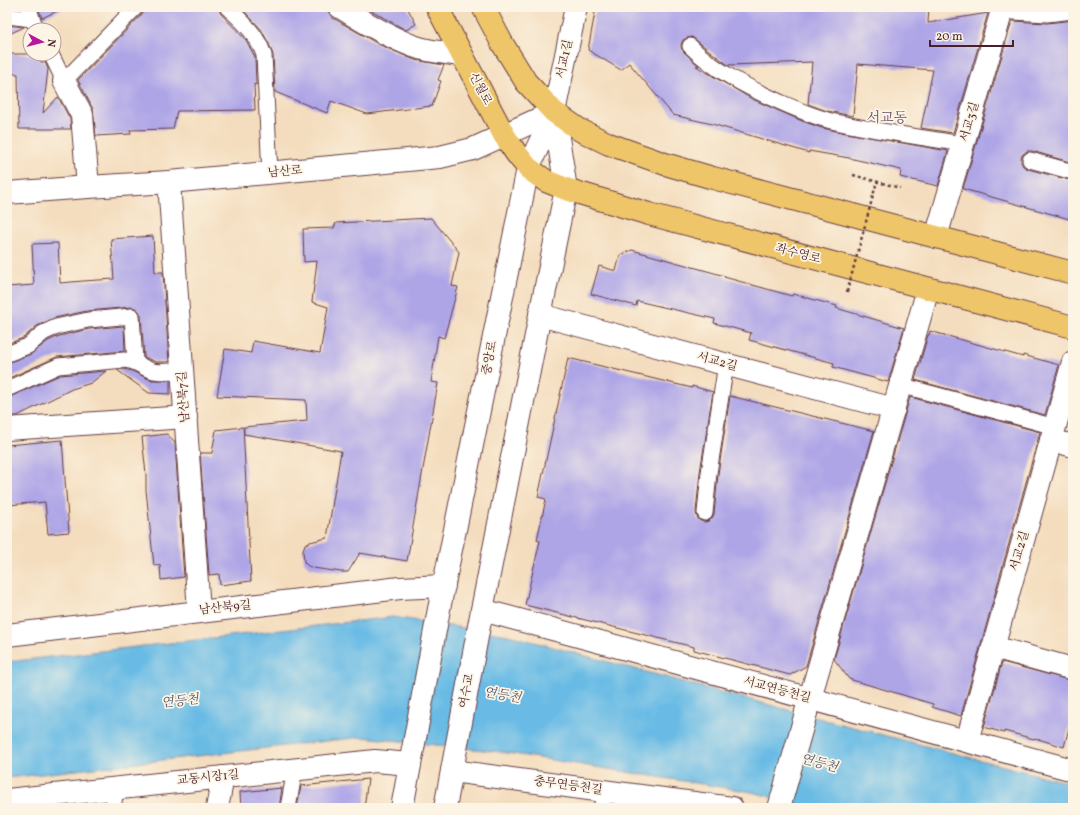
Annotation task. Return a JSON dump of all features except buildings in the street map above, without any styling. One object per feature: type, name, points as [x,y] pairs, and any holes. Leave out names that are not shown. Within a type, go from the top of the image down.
[{"type":"main road","name":"신월로","points":[[437,7],[504,134],[528,168]]},
{"type":"main road","points":[[483,7],[502,43],[526,82],[554,112],[580,130],[610,144],[665,164],[713,178],[1073,273]]},
{"type":"main road","name":"좌수영로","points":[[528,168],[546,181],[566,189],[649,214],[1073,327]]},
{"type":"street","points":[[340,7],[398,40],[430,51],[462,55]]},
{"type":"street","name":"서교1길","points":[[554,112],[576,7]]},
{"type":"street","name":"서교3길","points":[[936,237],[1003,8]]},
{"type":"street","points":[[64,81],[82,115],[88,186]]},
{"type":"street","points":[[554,112],[566,189]]},
{"type":"street","name":"남산로","points":[[7,194],[88,186],[169,182],[440,157],[473,149],[554,112]]},
{"type":"street","name":"중앙로","points":[[410,764],[439,609],[528,168],[554,112]]},
{"type":"street","name":"남산북7길","points":[[169,182],[199,611]]},
{"type":"street","name":"여수교","points":[[445,808],[482,610],[566,189]]},
{"type":"street","points":[[779,808],[928,289]]},
{"type":"street","name":"서교2길","points":[[540,315],[894,409]]},
{"type":"street","name":"서교2길","points":[[967,741],[1073,362]]},
{"type":"street","points":[[7,429],[186,417]]},
{"type":"street","points":[[1053,433],[1073,446]]},
{"type":"street","name":"남산북9길","points":[[7,635],[400,588],[444,586]]},
{"type":"street","name":"서교연등천길","points":[[482,610],[808,706],[967,741],[1073,770]]},
{"type":"street","points":[[993,647],[1073,669]]},
{"type":"street","name":"교동시장1길","points":[[7,800],[114,798],[223,777],[375,761],[410,764]]},
{"type":"street","points":[[402,808],[410,764]]},
{"type":"street","name":"충무연등천길","points":[[452,771],[602,799],[732,808]]},
{"type":"street","points":[[218,808],[223,777]]},
{"type":"lane","points":[[54,62],[64,81],[136,7]]},
{"type":"lane","points":[[227,7],[254,34],[264,55],[270,173]]},
{"type":"lane","points":[[1003,8],[1014,12],[1047,14],[1073,11]]},
{"type":"lane","points":[[7,16],[33,19]]},
{"type":"lane","points":[[690,46],[715,67],[734,79],[798,110],[830,121],[964,144]]},
{"type":"lane","points":[[1030,160],[1073,172]]},
{"type":"lane","points":[[7,354],[28,346],[43,333],[56,327],[88,320],[132,316],[135,362]]},
{"type":"lane","points":[[7,389],[58,366],[124,360],[135,362],[152,371],[182,370]]},
{"type":"lane","points":[[705,513],[709,473],[726,364]]},
{"type":"lane","points":[[900,385],[1053,433]]},
{"type":"lane","points":[[288,808],[295,769]]},
{"type":"path","points":[[853,175],[900,188]]},
{"type":"path","points":[[847,292],[877,181]]},
{"type":"water","name":"연등천","points":[[393,617],[508,635],[829,721],[1073,784],[1073,808],[814,808],[752,792],[501,752],[362,737],[7,778],[7,662]]},
{"type":"district","name":"서교동","points":[[887,118]]}]
